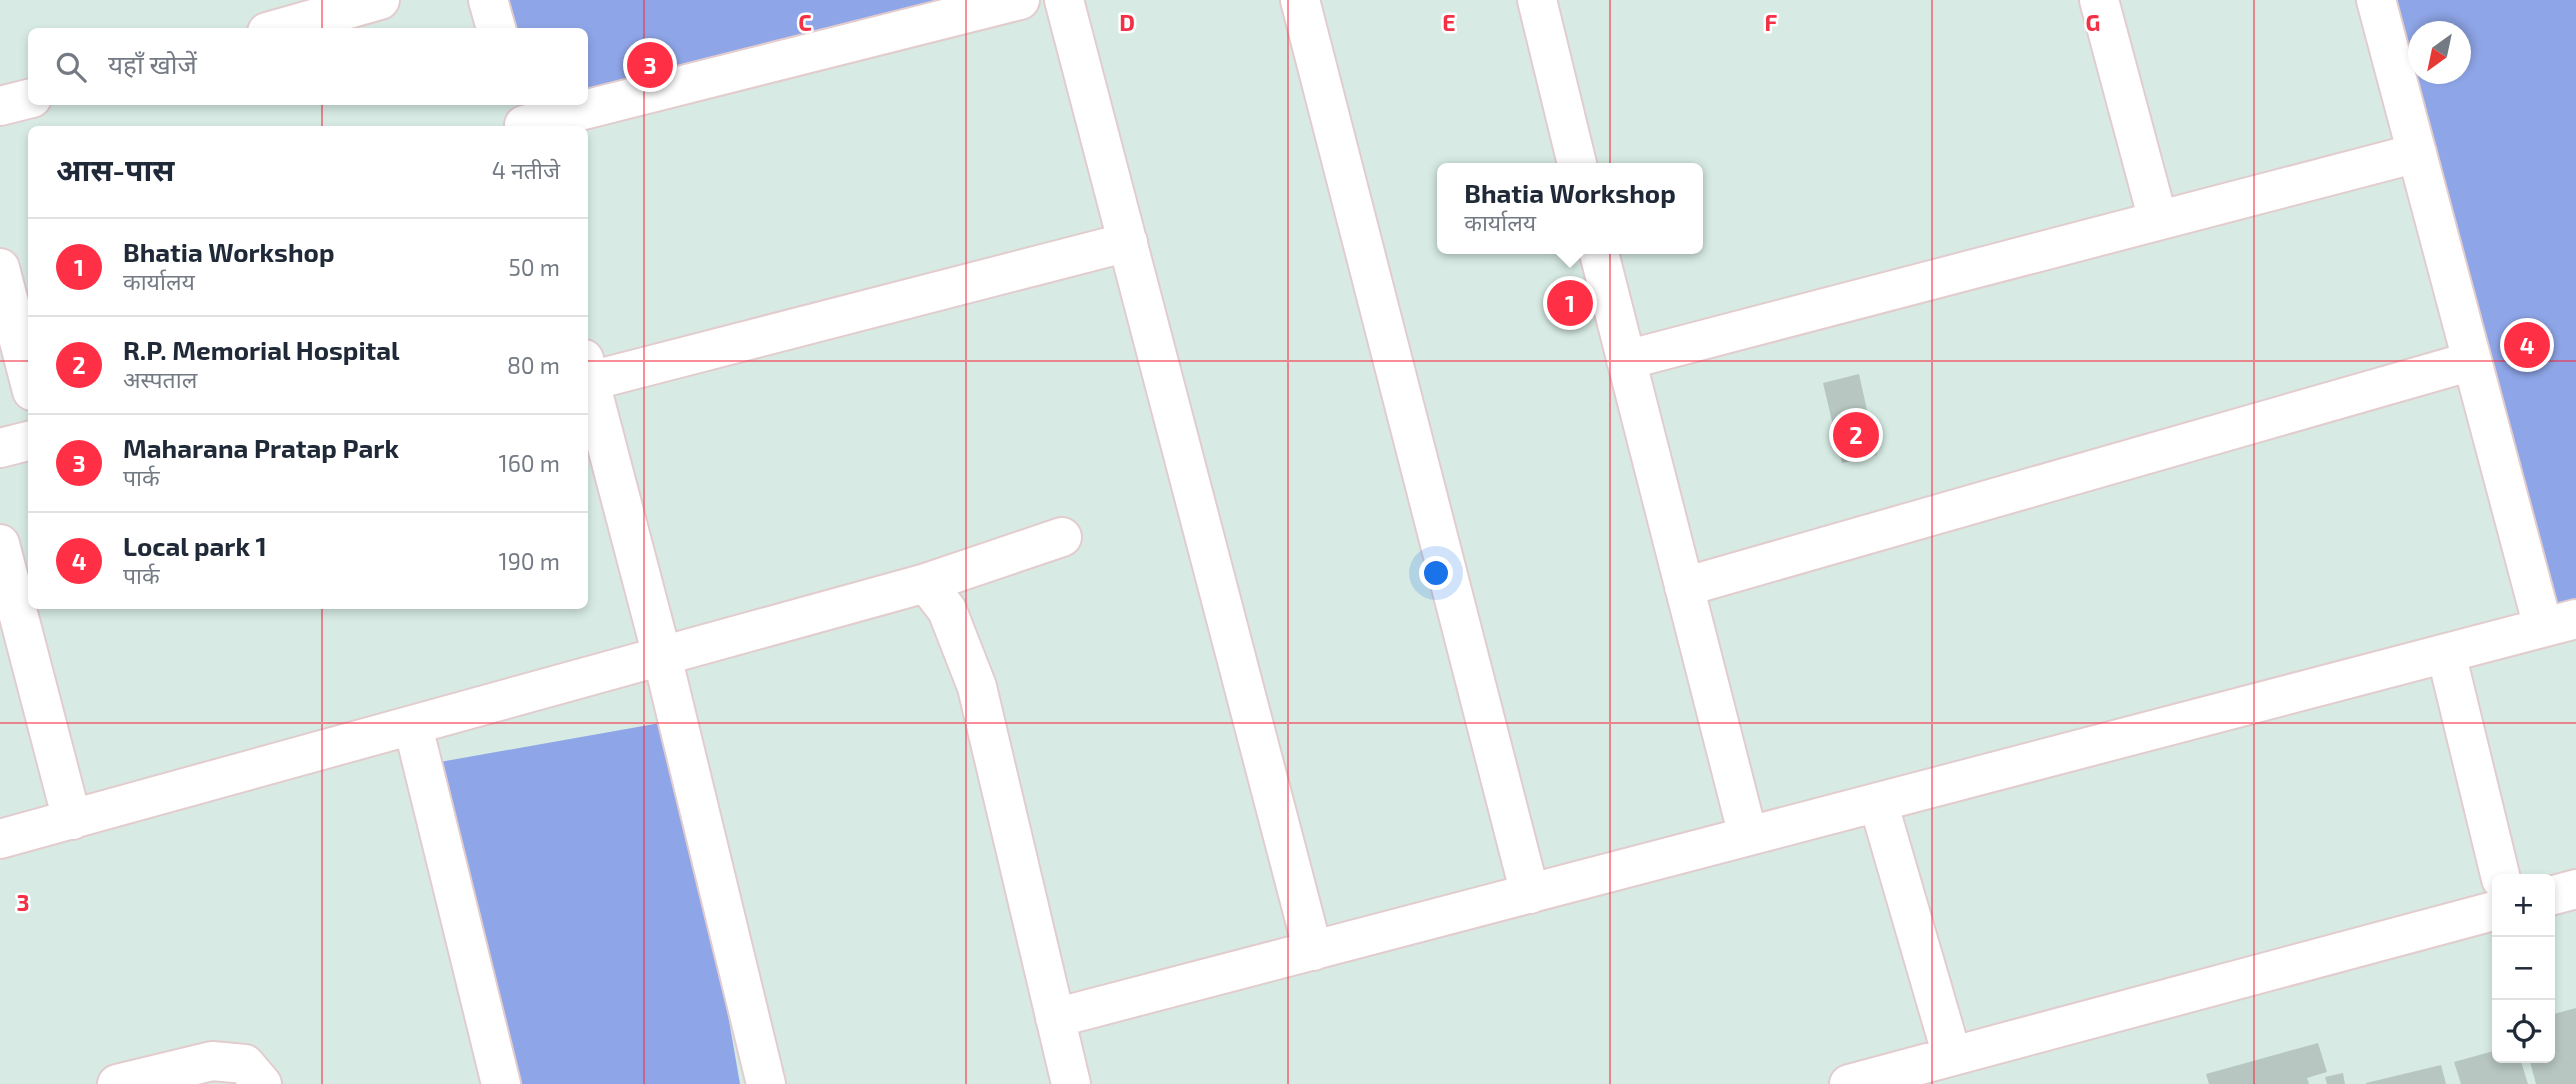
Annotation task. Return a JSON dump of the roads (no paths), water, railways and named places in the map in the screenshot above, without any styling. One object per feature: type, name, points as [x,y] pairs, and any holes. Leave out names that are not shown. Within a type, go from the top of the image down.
[{"type":"street","points":[[281,28],[380,0]]},
{"type":"street","points":[[488,0],[496,28]]},
{"type":"street","points":[[588,103],[1020,0]]},
{"type":"street","points":[[1064,0],[1313,951]]},
{"type":"street","points":[[1300,0],[1530,894]]},
{"type":"street","points":[[1537,0],[1577,163]]},
{"type":"street","points":[[2099,0],[2158,220]]},
{"type":"street","points":[[1055,1018],[2560,623],[2472,361],[2376,0]]},
{"type":"street","points":[[0,106],[28,98]]},
{"type":"street","points":[[522,119],[581,105]]},
{"type":"street","points":[[1626,360],[2417,153]]},
{"type":"street","points":[[588,370],[1128,242]]},
{"type":"street","points":[[1599,254],[1748,836]]},
{"type":"street","points":[[0,268],[28,376]]},
{"type":"street","points":[[1684,587],[2472,361]]},
{"type":"street","points":[[588,374],[662,656],[766,1084]]},
{"type":"street","points":[[0,448],[28,441]]},
{"type":"street","points":[[0,839],[926,583],[1062,537]]},
{"type":"street","points":[[0,544],[72,820]]},
{"type":"street","points":[[926,583],[947,610],[977,687],[1071,1084]]},
{"type":"street","points":[[2446,653],[2500,874]]},
{"type":"street","points":[[413,726],[501,1084]]},
{"type":"street","points":[[1878,802],[1952,1056]]},
{"type":"street","points":[[2555,896],[2576,890]]},
{"type":"street","points":[[1849,1084],[2492,912]]},
{"type":"street","points":[[117,1084],[212,1061],[245,1064],[262,1084]]},
{"type":"place","name":"Maharana Pratap Park","points":[[650,65]]},
{"type":"place","name":"Bhatia Workshop","points":[[1570,303]]},
{"type":"place","name":"Local park 1","points":[[2527,345]]},
{"type":"place","name":"R.P. Memorial Hospital","points":[[1856,435]]}]
